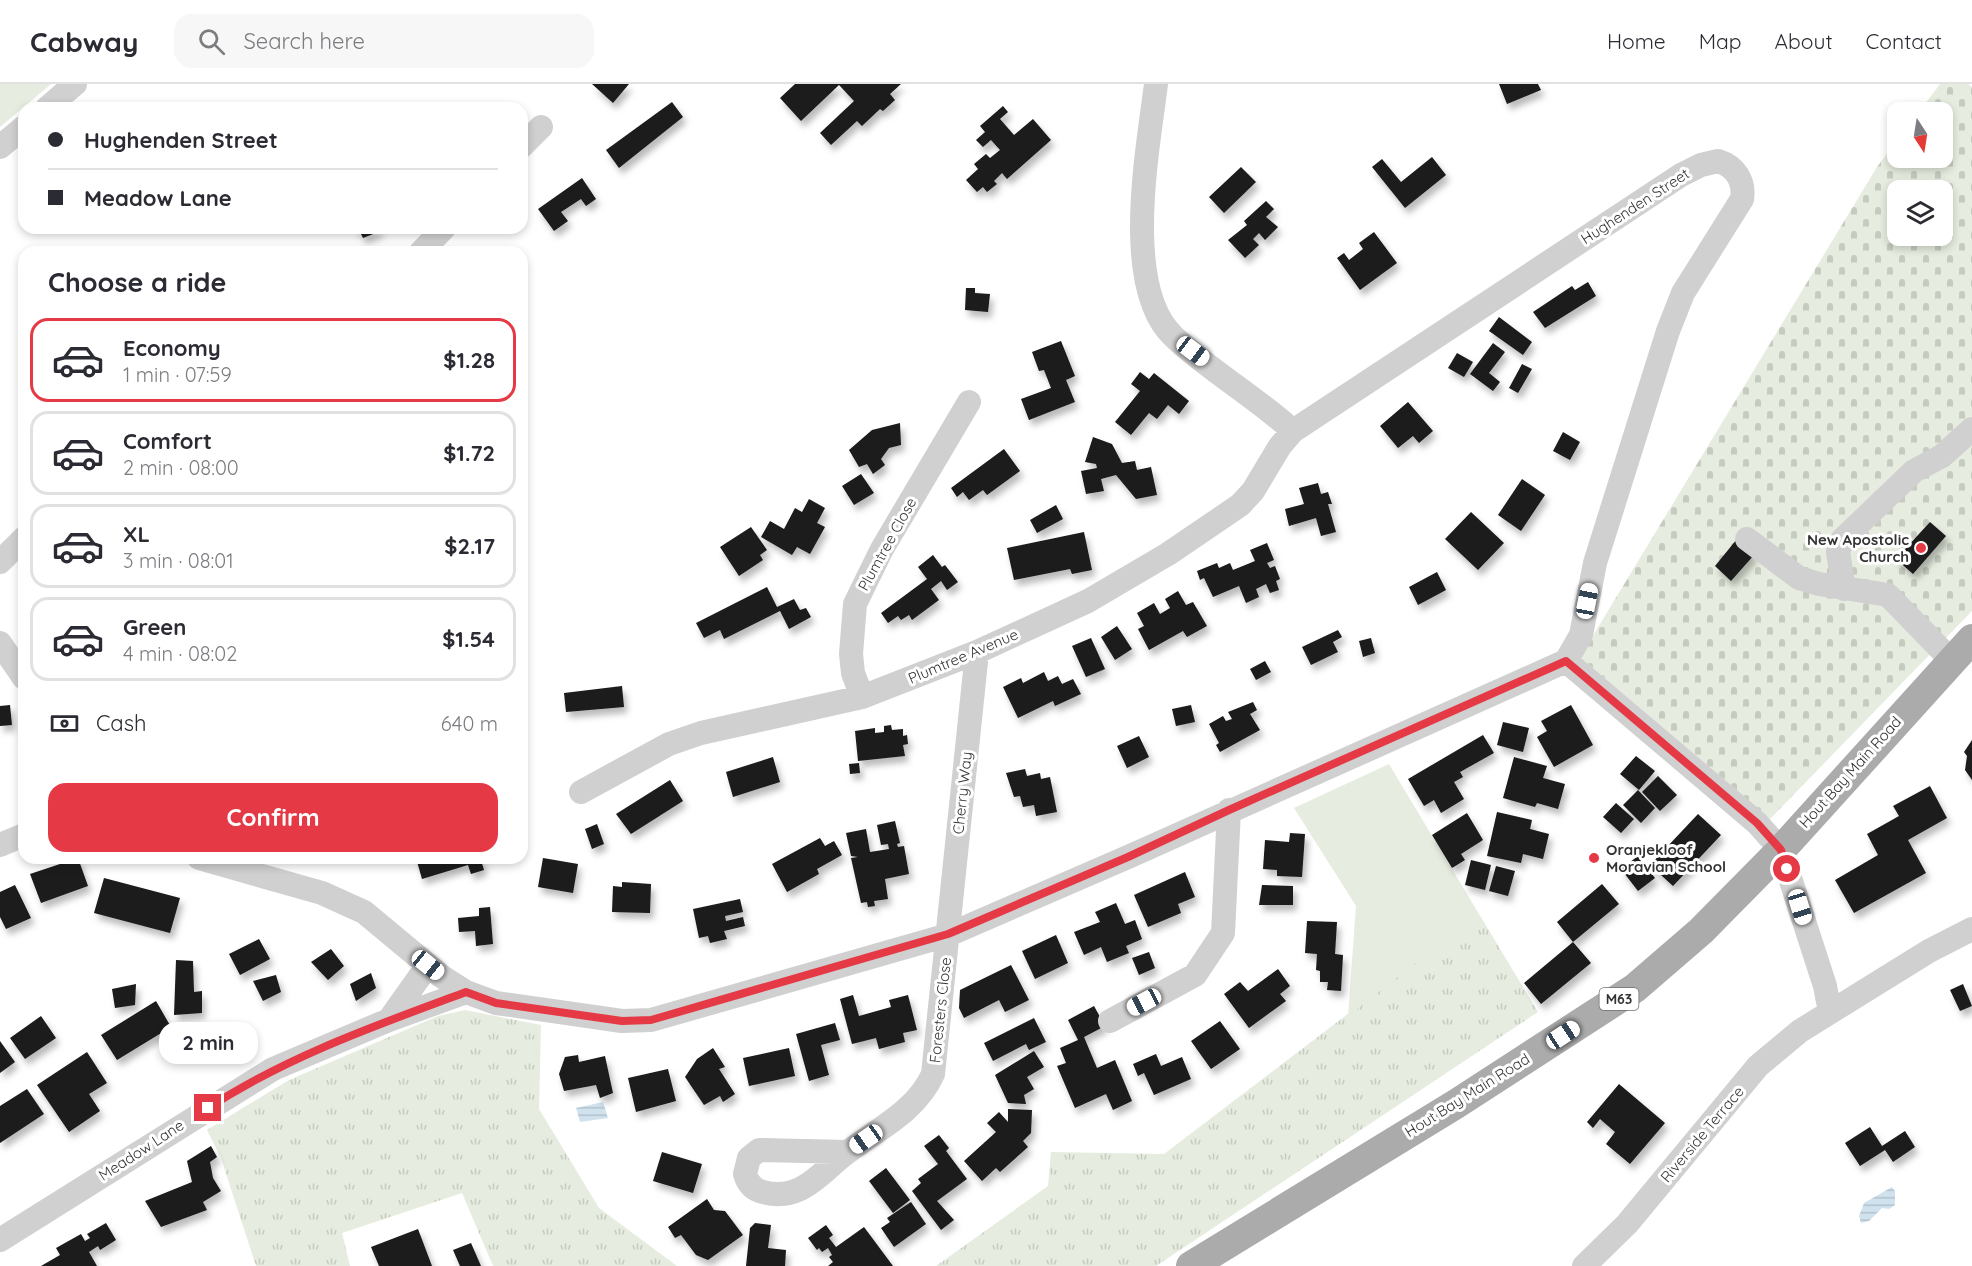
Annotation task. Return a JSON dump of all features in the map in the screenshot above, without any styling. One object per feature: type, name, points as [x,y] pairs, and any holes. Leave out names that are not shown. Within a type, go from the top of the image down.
[{"type":"main road","name":"Hout Bay Main Road","points":[[1191,1266],[1456,1104],[1635,988],[1701,931],[1781,850],[1972,639]]},
{"type":"street","points":[[54,102],[75,84]]},
{"type":"street","points":[[1156,84],[1141,216],[1146,272],[1154,306],[1174,338],[1267,407],[1293,430]]},
{"type":"street","points":[[528,140],[541,127]]},
{"type":"street","points":[[0,147],[18,132]]},
{"type":"street","name":"Hughenden Street","points":[[1293,430],[1682,175],[1718,161],[1731,167],[1739,179],[1742,199],[1683,293],[1668,331],[1595,563],[1581,635],[1566,661]]},
{"type":"street","points":[[427,246],[438,234]]},
{"type":"street","name":"Plumtree Close","points":[[862,697],[853,673],[851,654],[855,604],[882,549],[969,402]]},
{"type":"street","points":[[1844,589],[1838,552],[1842,540],[1914,471],[1942,456],[1972,429]]},
{"type":"street","name":"Plumtree Avenue","points":[[581,792],[642,757],[686,737],[862,697],[977,652],[1088,601],[1168,554],[1240,505],[1253,491],[1269,460],[1293,430]]},
{"type":"street","points":[[1747,539],[1799,578],[1844,589],[1888,595],[1952,661]]},
{"type":"street","points":[[0,562],[18,544]]},
{"type":"street","points":[[0,643],[18,669]]},
{"type":"street","name":"Cherry Way","points":[[948,934],[977,652]]},
{"type":"street","points":[[220,864],[322,893],[350,905],[376,921],[428,965],[466,992],[496,1003],[622,1021],[651,1020],[948,934],[1128,857],[1566,661],[1757,823],[1781,850],[1825,986],[1830,1012]]},
{"type":"street","points":[[1110,1021],[1196,975],[1223,933],[1229,810]]},
{"type":"street","points":[[0,845],[18,838]]},
{"type":"street","name":"Riverside Terrace","points":[[1584,1266],[1627,1224],[1758,1066],[1800,1031],[1929,951],[1972,929]]},
{"type":"street","name":"Foresters Close","points":[[847,1152],[909,1108],[929,1083],[935,1066],[948,934]]},
{"type":"street","points":[[389,1020],[428,965]]},
{"type":"street","name":"Meadow Lane","points":[[0,1240],[264,1074],[315,1050],[466,992]]},
{"type":"green space","points":[[0,84],[51,84],[30,102],[18,102],[18,112],[0,127]]},
{"type":"green space","points":[[1940,84],[1968,84],[1972,87],[1972,611],[1770,819],[1580,657],[1887,154],[1887,168],[1953,168],[1953,102],[1926,102]]},
{"type":"green space","points":[[1389,764],[1479,914],[1348,1016],[1356,906],[1294,808]]},
{"type":"green space","points":[[1479,914],[1538,1012],[1156,1266],[936,1266],[1048,1186],[1051,1152],[1164,1154]]},
{"type":"green space","points":[[465,1010],[541,1025],[539,1109],[599,1208],[677,1266],[493,1266],[462,1193],[342,1233],[350,1266],[256,1266],[221,1158],[207,1130],[289,1080],[438,1016]]},
{"type":"water","points":[[603,1102],[608,1118],[580,1122],[576,1108]]},
{"type":"water","points":[[1892,1187],[1895,1191],[1895,1205],[1889,1209],[1882,1208],[1869,1221],[1861,1223],[1859,1216],[1864,1203]]},
{"type":"building","points":[[592,84],[629,84],[613,103]]},
{"type":"building","points":[[795,84],[901,84],[890,94],[895,100],[883,111],[880,109],[862,126],[857,121],[831,145],[820,133],[854,101],[839,85],[801,121],[780,98]]},
{"type":"building","points":[[1499,84],[1538,84],[1541,90],[1507,104]]},
{"type":"building","points":[[672,102],[683,117],[619,168],[606,150]]},
{"type":"building","points":[[1003,106],[1008,112],[1000,119],[1014,135],[1033,119],[1051,140],[1007,179],[1002,173],[994,181],[997,184],[987,192],[983,187],[977,192],[966,180],[978,169],[974,164],[986,154],[990,158],[1000,150],[991,140],[983,147],[976,140],[985,132],[980,126]]},
{"type":"building","points":[[1432,157],[1446,175],[1405,208],[1372,167],[1382,159],[1401,182]]},
{"type":"building","points":[[1241,167],[1256,182],[1224,213],[1209,197]]},
{"type":"building","points":[[582,178],[596,199],[586,206],[581,199],[561,212],[568,221],[554,231],[538,209]]},
{"type":"building","points":[[1266,201],[1274,209],[1266,217],[1278,227],[1265,240],[1259,233],[1253,239],[1259,245],[1245,258],[1228,240],[1247,225],[1244,221]]},
{"type":"building","points":[[1374,232],[1397,263],[1360,290],[1337,258],[1344,253],[1349,260],[1363,249],[1359,243]]},
{"type":"building","points":[[361,234],[373,234],[363,238]]},
{"type":"building","points":[[1588,282],[1596,296],[1545,328],[1533,312],[1572,286],[1575,290]]},
{"type":"building","points":[[966,288],[975,288],[975,293],[990,294],[988,312],[965,310]]},
{"type":"building","points":[[1499,317],[1532,342],[1523,355],[1489,331]]},
{"type":"building","points":[[1061,341],[1075,376],[1066,380],[1075,402],[1029,420],[1021,399],[1051,388],[1044,370],[1039,371],[1032,352]]},
{"type":"building","points":[[1493,343],[1505,352],[1489,373],[1500,382],[1493,391],[1470,374]]},
{"type":"building","points":[[1457,353],[1473,362],[1464,377],[1448,368]]},
{"type":"building","points":[[1522,364],[1532,369],[1518,393],[1509,388]]},
{"type":"building","points":[[1140,372],[1149,379],[1154,373],[1189,401],[1179,414],[1168,405],[1157,419],[1149,413],[1131,435],[1115,422],[1140,391],[1131,384]]},
{"type":"building","points":[[1408,402],[1433,431],[1419,443],[1413,436],[1398,448],[1380,426]]},
{"type":"building","points":[[900,423],[901,445],[889,448],[881,459],[885,465],[873,474],[867,464],[859,467],[849,450],[872,430]]},
{"type":"building","points":[[1563,432],[1580,442],[1570,460],[1553,451]]},
{"type":"building","points":[[1093,437],[1112,444],[1122,463],[1135,461],[1137,470],[1151,467],[1157,495],[1136,499],[1116,475],[1101,479],[1104,491],[1086,494],[1081,471],[1097,468],[1096,464],[1085,462]]},
{"type":"building","points":[[1004,449],[1020,471],[987,495],[983,490],[969,500],[963,492],[957,497],[951,488]]},
{"type":"building","points":[[861,474],[874,493],[854,505],[842,486]]},
{"type":"building","points":[[1522,479],[1545,495],[1521,531],[1498,515]]},
{"type":"building","points":[[1318,483],[1321,494],[1328,492],[1332,504],[1328,504],[1336,532],[1321,536],[1316,518],[1289,526],[1285,509],[1304,504],[1299,488]]},
{"type":"building","points":[[809,499],[825,508],[817,523],[825,527],[810,554],[797,547],[792,555],[761,537],[770,521],[784,529],[795,508],[802,512]]},
{"type":"building","points":[[1056,505],[1063,519],[1037,533],[1030,520]]},
{"type":"building","points":[[1471,512],[1504,543],[1478,570],[1445,539]]},
{"type":"building","name":"New Apostolic Church","points":[[1930,522],[1946,536],[1913,574],[1896,559]]},
{"type":"building","points":[[751,527],[767,550],[760,555],[763,560],[739,576],[720,547]]},
{"type":"building","points":[[1084,532],[1092,570],[1072,574],[1070,569],[1014,580],[1007,548]]},
{"type":"building","points":[[1737,539],[1754,555],[1731,581],[1715,566]]},
{"type":"building","points":[[1267,543],[1274,560],[1267,563],[1270,568],[1275,566],[1280,579],[1276,581],[1279,590],[1270,593],[1266,584],[1256,589],[1259,597],[1246,603],[1239,586],[1213,597],[1204,578],[1200,580],[1197,571],[1217,563],[1219,568],[1230,563],[1233,570],[1255,561],[1250,550]]},
{"type":"building","points":[[933,555],[942,567],[945,565],[958,582],[947,590],[941,581],[931,589],[939,600],[912,620],[909,615],[901,620],[898,616],[888,623],[881,613],[927,579],[918,567]]},
{"type":"building","points":[[1437,572],[1446,590],[1418,605],[1409,587]]},
{"type":"building","points":[[767,587],[777,607],[794,599],[800,610],[806,608],[811,617],[789,629],[780,611],[724,639],[720,630],[704,638],[696,623]]},
{"type":"building","points":[[1178,591],[1186,605],[1193,602],[1207,626],[1187,637],[1183,631],[1149,650],[1138,629],[1144,626],[1137,613],[1154,603],[1160,614],[1170,608],[1165,599]]},
{"type":"building","points":[[1117,626],[1132,649],[1115,660],[1101,637]]},
{"type":"building","points":[[1338,630],[1342,637],[1333,642],[1338,652],[1311,665],[1302,647]]},
{"type":"building","points":[[1091,638],[1105,669],[1086,677],[1072,646]]},
{"type":"building","points":[[1371,638],[1375,653],[1363,657],[1359,641]]},
{"type":"building","points":[[1265,661],[1271,672],[1256,680],[1250,669]]},
{"type":"building","points":[[1044,672],[1048,681],[1058,676],[1062,684],[1073,679],[1081,694],[1055,706],[1053,701],[1018,718],[1003,687],[1021,678],[1023,683]]},
{"type":"building","points":[[622,686],[624,707],[566,712],[564,693]]},
{"type":"building","points":[[1253,702],[1257,710],[1250,714],[1260,730],[1220,752],[1216,745],[1219,743],[1209,724],[1223,716],[1226,721],[1232,719],[1228,712]]},
{"type":"building","points":[[10,705],[12,725],[0,726],[0,706]]},
{"type":"building","points":[[1191,705],[1195,722],[1176,726],[1172,709]]},
{"type":"building","points":[[1571,705],[1593,745],[1554,767],[1537,737],[1547,731],[1541,721]]},
{"type":"building","points":[[1503,722],[1529,728],[1523,752],[1497,745]]},
{"type":"building","points":[[891,725],[892,730],[903,729],[903,736],[907,735],[908,744],[903,745],[905,756],[858,761],[855,731],[875,728],[875,733],[884,732],[884,726]]},
{"type":"building","points":[[1483,735],[1494,753],[1460,772],[1463,777],[1454,782],[1464,799],[1441,813],[1434,800],[1424,806],[1408,779]]},
{"type":"building","points":[[1139,736],[1149,757],[1127,768],[1117,746]]},
{"type":"building","points":[[1972,740],[1972,780],[1965,770],[1967,756],[1964,752]]},
{"type":"building","points":[[1636,756],[1655,771],[1639,790],[1620,774]]},
{"type":"building","points":[[773,757],[780,782],[733,797],[726,772]]},
{"type":"building","points":[[1514,757],[1547,766],[1543,778],[1565,784],[1558,809],[1537,803],[1535,807],[1503,798]]},
{"type":"building","points":[[859,763],[860,773],[850,774],[849,764]]},
{"type":"building","points":[[1025,769],[1027,776],[1040,773],[1041,779],[1050,777],[1057,812],[1036,816],[1034,805],[1023,807],[1020,796],[1014,797],[1006,773]]},
{"type":"building","points":[[1658,776],[1677,795],[1660,811],[1642,792]]},
{"type":"building","points":[[670,780],[683,801],[631,834],[616,814]]},
{"type":"building","points":[[1930,786],[1947,818],[1908,840],[1926,873],[1854,913],[1835,880],[1878,855],[1867,834],[1899,816],[1893,806]]},
{"type":"building","points":[[1638,790],[1655,808],[1641,823],[1623,805]]},
{"type":"building","points":[[1616,803],[1634,819],[1621,833],[1603,817]]},
{"type":"building","points":[[1497,812],[1532,820],[1530,829],[1549,834],[1543,859],[1523,854],[1521,863],[1487,856]]},
{"type":"building","points":[[1467,813],[1483,840],[1461,854],[1465,860],[1452,868],[1432,835]]},
{"type":"building","points":[[1698,814],[1721,835],[1673,886],[1650,865]]},
{"type":"building","points":[[895,821],[900,843],[897,844],[898,847],[904,846],[909,874],[885,879],[888,899],[874,901],[875,906],[868,907],[867,902],[861,903],[851,858],[858,857],[851,856],[846,833],[866,829],[870,852],[889,849],[888,844],[881,845],[877,825]]},
{"type":"building","points":[[597,824],[604,844],[592,849],[585,829]]},
{"type":"building","points":[[1290,833],[1305,834],[1302,877],[1277,876],[1277,870],[1263,869],[1265,840],[1289,842]]},
{"type":"building","points":[[820,838],[825,846],[834,841],[842,855],[817,869],[819,874],[787,892],[772,864]]},
{"type":"building","points":[[1638,856],[1655,878],[1638,891],[1621,869]]},
{"type":"building","points":[[543,858],[578,864],[573,893],[538,887]]},
{"type":"building","points":[[1471,860],[1491,865],[1485,890],[1465,885]]},
{"type":"building","points":[[60,864],[80,864],[88,886],[41,903],[30,874]]},
{"type":"building","points":[[418,864],[482,864],[484,870],[471,874],[468,865],[422,879]]},
{"type":"building","points":[[1496,866],[1515,871],[1508,896],[1489,891]]},
{"type":"building","points":[[1185,872],[1195,897],[1178,904],[1181,913],[1148,927],[1134,895]]},
{"type":"building","points":[[104,878],[180,898],[170,933],[94,913]]},
{"type":"building","points":[[622,882],[651,884],[650,913],[612,912],[613,886],[622,887]]},
{"type":"building","points":[[1602,884],[1619,904],[1573,942],[1557,922]]},
{"type":"building","points":[[15,885],[31,918],[6,929],[0,917],[0,892]]},
{"type":"building","points":[[1262,885],[1293,886],[1293,905],[1259,905]]},
{"type":"building","points":[[740,899],[743,912],[725,916],[726,921],[743,917],[745,926],[724,931],[727,939],[710,943],[708,936],[699,938],[693,909]]},
{"type":"building","points":[[1116,903],[1125,924],[1135,920],[1142,939],[1126,946],[1129,953],[1107,962],[1101,947],[1084,955],[1074,932],[1100,922],[1095,912]]},
{"type":"building","points":[[490,907],[493,944],[476,946],[475,931],[459,932],[458,918],[479,916],[479,908]]},
{"type":"building","points":[[1307,921],[1337,922],[1335,954],[1343,955],[1341,991],[1327,990],[1328,982],[1320,982],[1320,971],[1316,970],[1317,954],[1305,953]]},
{"type":"building","points":[[1056,935],[1068,963],[1035,979],[1022,951]]},
{"type":"building","points":[[259,939],[270,959],[240,975],[229,954]]},
{"type":"building","points":[[1573,942],[1591,963],[1541,1004],[1524,983]]},
{"type":"building","points":[[331,949],[344,966],[328,980],[311,962]]},
{"type":"building","points":[[1149,952],[1155,968],[1139,975],[1132,958]]},
{"type":"building","points":[[176,960],[193,961],[194,992],[202,991],[202,1013],[174,1015]]},
{"type":"building","points":[[1011,965],[1029,1000],[1005,1012],[999,1000],[964,1018],[959,1008],[960,990]]},
{"type":"building","points":[[1278,969],[1290,986],[1280,994],[1286,1001],[1249,1028],[1224,994],[1240,982],[1248,991]]},
{"type":"building","points":[[371,973],[376,988],[356,1001],[350,984]]},
{"type":"building","points":[[276,975],[281,992],[263,1001],[253,981]]},
{"type":"building","points":[[136,984],[135,1005],[115,1008],[112,989]]},
{"type":"building","points":[[1963,984],[1972,1006],[1960,1011],[1950,990]]},
{"type":"building","points":[[853,995],[859,1016],[891,1007],[889,1000],[908,995],[917,1030],[903,1033],[905,1042],[879,1049],[876,1038],[852,1044],[840,999]]},
{"type":"building","points":[[156,1001],[171,1027],[117,1060],[101,1035]]},
{"type":"building","points":[[1094,1006],[1105,1026],[1084,1037],[1097,1068],[1115,1060],[1132,1101],[1113,1110],[1106,1094],[1075,1108],[1057,1066],[1066,1063],[1060,1048],[1078,1040],[1068,1020]]},
{"type":"building","points":[[41,1016],[56,1038],[25,1059],[10,1038]]},
{"type":"building","points":[[1034,1018],[1046,1042],[1029,1050],[1026,1044],[993,1061],[984,1043]]},
{"type":"building","points":[[1220,1021],[1240,1049],[1211,1069],[1191,1041]]},
{"type":"building","points":[[835,1023],[840,1040],[821,1045],[829,1075],[809,1081],[796,1034]]},
{"type":"building","points":[[0,1041],[15,1062],[0,1073]]},
{"type":"building","points":[[713,1048],[725,1067],[719,1069],[735,1094],[723,1102],[720,1096],[704,1105],[685,1077],[697,1059]]},
{"type":"building","points":[[789,1048],[795,1076],[749,1086],[743,1058]]},
{"type":"building","points":[[1034,1051],[1044,1067],[1027,1077],[1034,1089],[1024,1095],[1026,1104],[1008,1103],[995,1075]]},
{"type":"building","points":[[87,1052],[107,1083],[89,1094],[100,1111],[69,1132],[37,1085]]},
{"type":"building","points":[[1156,1054],[1161,1066],[1182,1057],[1191,1079],[1154,1095],[1144,1073],[1138,1076],[1133,1064]]},
{"type":"building","points":[[578,1055],[579,1062],[605,1056],[613,1093],[600,1098],[596,1085],[564,1091],[559,1074],[565,1057]]},
{"type":"building","points":[[668,1069],[676,1101],[636,1112],[628,1078]]},
{"type":"building","points":[[1619,1084],[1665,1123],[1630,1164],[1606,1144],[1615,1132],[1600,1119],[1593,1128],[1587,1122]]},
{"type":"building","points":[[27,1089],[44,1114],[0,1143],[0,1106]]},
{"type":"building","points":[[1008,1109],[1032,1110],[1031,1133],[1023,1141],[1028,1147],[1000,1172],[996,1168],[982,1181],[964,1161],[996,1132],[987,1123],[999,1112],[1008,1122]]},
{"type":"building","points":[[1870,1127],[1882,1146],[1905,1131],[1915,1147],[1893,1162],[1885,1150],[1860,1166],[1845,1143]]},
{"type":"building","points":[[939,1135],[949,1148],[946,1151],[967,1179],[937,1201],[954,1220],[941,1230],[912,1191],[921,1183],[918,1179],[938,1164],[924,1146]]},
{"type":"building","points":[[211,1146],[217,1157],[210,1162],[213,1178],[221,1191],[203,1202],[207,1210],[161,1227],[145,1201],[192,1182],[187,1161]]},
{"type":"building","points":[[662,1152],[702,1164],[693,1193],[653,1181]]},
{"type":"building","points":[[886,1168],[910,1200],[893,1213],[869,1181]]},
{"type":"building","points":[[707,1199],[714,1210],[725,1211],[743,1235],[708,1260],[696,1255],[681,1235],[675,1238],[668,1227]]},
{"type":"building","points":[[911,1202],[926,1224],[894,1247],[881,1228],[890,1222],[887,1218]]},
{"type":"building","points":[[106,1223],[116,1240],[100,1250],[98,1246],[89,1252],[97,1266],[41,1266],[60,1255],[56,1248],[81,1234],[85,1241],[90,1238],[87,1234]]},
{"type":"building","points":[[755,1223],[771,1225],[768,1248],[786,1250],[785,1266],[746,1266],[750,1228]]},
{"type":"building","points":[[826,1225],[833,1235],[829,1238],[836,1247],[864,1227],[893,1266],[828,1266],[833,1262],[829,1257],[832,1255],[828,1248],[822,1252],[819,1248],[817,1250],[808,1238]]},
{"type":"building","points":[[418,1229],[432,1266],[379,1266],[371,1247]]},
{"type":"building","points":[[471,1243],[481,1266],[460,1266],[453,1250]]},
{"type":"place","name":"New Apostolic Church","points":[[1921,548]]},
{"type":"place","name":"Oranjekloof Moravian School","points":[[1594,858]]},
{"type":"route","points":[[208,1108],[273,1069],[315,1050],[466,992],[496,1003],[622,1021],[651,1020],[828,971],[948,934],[1128,857],[1566,661],[1757,823],[1781,850],[1787,869]]}]
